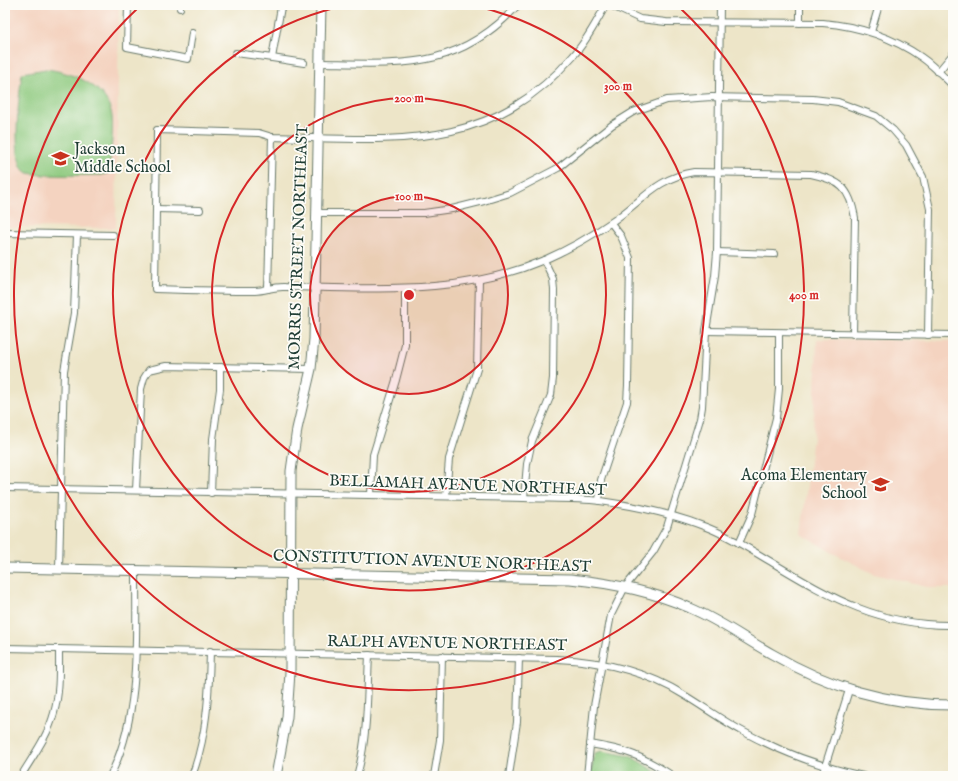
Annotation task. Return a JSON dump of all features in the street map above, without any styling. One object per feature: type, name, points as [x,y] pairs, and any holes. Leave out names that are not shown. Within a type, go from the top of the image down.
[{"type":"street","points":[[128,5],[127,48],[188,59],[192,33]]},
{"type":"street","points":[[272,58],[281,7],[291,5]]},
{"type":"street","name":"MORRIS STREET NORTHEAST","points":[[276,776],[287,717],[290,653],[291,471],[297,428],[311,369],[315,288],[320,5]]},
{"type":"street","points":[[320,63],[400,64],[440,57],[464,47],[488,33],[508,16],[518,5]]},
{"type":"street","points":[[606,5],[588,37],[558,73],[536,92],[500,114],[457,131],[430,136],[398,139],[272,136],[259,133],[157,130],[155,289],[268,289],[282,287],[406,289],[441,287],[479,280],[544,260],[577,244],[611,223],[666,180],[694,172],[811,174],[830,178],[842,186],[853,205],[855,218],[853,334]]},
{"type":"street","points":[[610,5],[640,19],[666,22],[800,23],[839,25],[871,32],[922,57],[953,86]]},
{"type":"street","points":[[587,776],[594,706],[611,615],[624,587],[661,539],[671,516],[702,407],[706,332],[715,276],[717,252],[720,5]]},
{"type":"street","points":[[800,5],[800,23]]},
{"type":"street","points":[[871,32],[879,5]]},
{"type":"street","points":[[236,53],[304,63]]},
{"type":"street","points":[[938,72],[953,54]]},
{"type":"street","points":[[316,213],[424,213],[452,209],[510,193],[558,168],[612,125],[633,112],[667,100],[689,97],[720,97],[813,99],[838,102],[876,116],[894,130],[916,161],[923,177],[930,209],[928,335]]},
{"type":"street","points":[[268,289],[272,136]]},
{"type":"street","points":[[156,209],[200,210]]},
{"type":"street","points":[[599,501],[601,480],[627,402],[628,385],[630,258],[626,246],[611,223]]},
{"type":"street","points":[[5,233],[113,235]]},
{"type":"street","points":[[60,569],[64,371],[74,313],[77,235]]},
{"type":"street","points":[[717,252],[774,254]]},
{"type":"street","points":[[524,498],[527,464],[532,441],[551,395],[553,378],[554,290],[553,280],[544,260]]},
{"type":"street","points":[[446,496],[449,459],[477,369],[479,280]]},
{"type":"street","points":[[371,495],[373,455],[405,345],[406,289]]},
{"type":"street","points":[[706,332],[953,335]]},
{"type":"street","points":[[739,543],[752,514],[774,426],[779,389],[779,333]]},
{"type":"street","points":[[136,490],[141,389],[144,378],[149,370],[166,366],[311,369]]},
{"type":"street","points":[[211,493],[213,439],[220,389],[220,367]]},
{"type":"street","name":"BELLAMAH AVENUE NORTHEAST","points":[[5,488],[211,493],[446,496],[599,501],[636,507],[706,527],[739,543],[839,601],[866,612],[894,620],[918,624],[953,626]]},
{"type":"street","name":"CONSTITUTION AVENUE NORTHEAST","points":[[5,568],[570,579],[624,587],[664,598],[696,610],[799,670],[849,690],[913,704],[953,705]]},
{"type":"street","points":[[110,776],[116,764],[128,728],[132,705],[135,650],[136,571]]},
{"type":"street","name":"RALPH AVENUE NORTHEAST","points":[[5,648],[569,659],[631,670],[656,679],[683,694],[743,732],[777,748],[825,766],[863,776]]},
{"type":"street","points":[[21,776],[44,738],[54,713],[58,692],[59,649]]},
{"type":"street","points":[[192,776],[202,742],[207,717],[210,651]]},
{"type":"street","points":[[357,776],[363,746],[366,718],[369,654]]},
{"type":"street","points":[[434,776],[440,740],[442,656]]},
{"type":"street","points":[[510,776],[517,722],[519,658]]},
{"type":"street","points":[[822,776],[849,690]]},
{"type":"street","points":[[590,744],[632,753],[647,759],[673,776]]},
{"type":"shaded area","name":"Jackson Middle School","points":[[5,5],[119,5],[116,228],[5,227]]},
{"type":"shaded area","name":"Acoma Elementary School","points":[[817,339],[953,341],[953,588],[931,588],[874,574],[833,553],[801,534],[813,437]]},
{"type":"green space","points":[[46,69],[75,76],[85,81],[101,93],[107,102],[111,111],[113,124],[109,173],[102,175],[40,175],[26,172],[21,166],[18,155],[17,126],[22,73]]},
{"type":"green space","points":[[602,751],[630,756],[663,776],[590,776],[595,753]]},
{"type":"place","name":"Jackson Middle School","points":[[61,159]]},
{"type":"place","name":"Acoma Elementary School","points":[[880,485]]}]
